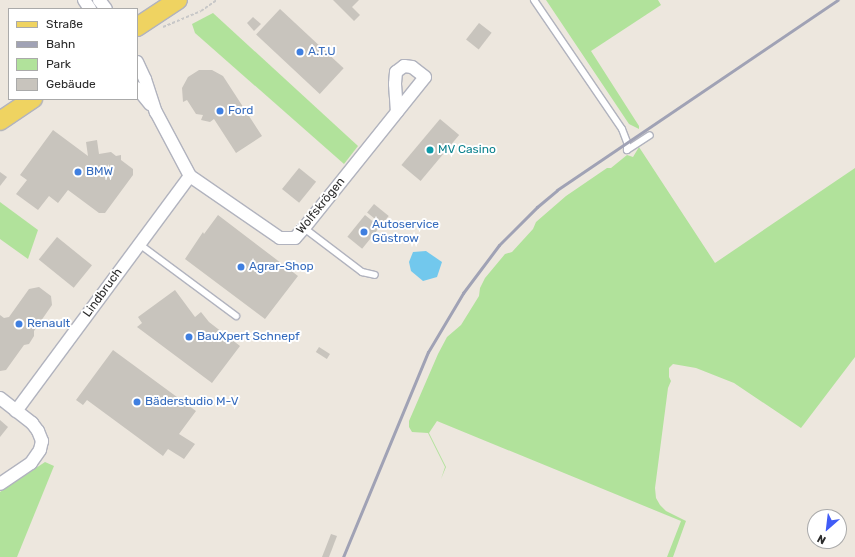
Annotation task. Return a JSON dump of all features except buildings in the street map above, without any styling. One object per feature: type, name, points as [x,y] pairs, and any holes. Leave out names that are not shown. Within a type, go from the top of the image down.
[{"type":"main road","points":[[138,26],[178,0]]},
{"type":"main road","points":[[0,121],[32,100]]},
{"type":"street","points":[[99,0],[105,8]]},
{"type":"street","name":"Wolfskrögen","points":[[138,64],[145,79],[156,112],[190,176],[280,238],[295,238],[304,228],[397,112],[425,77],[412,67],[404,66],[396,72],[395,84],[397,112]]},
{"type":"street","name":"Wolfskrögen","points":[[138,89],[156,112]]},
{"type":"street","name":"Lindbruch","points":[[16,411],[190,176]]},
{"type":"street","points":[[0,398],[38,431],[42,441],[40,450],[31,463],[0,484]]},
{"type":"lane","points":[[534,0],[622,129],[628,142],[627,150],[650,135]]},
{"type":"lane","points":[[304,228],[362,272],[375,275]]},
{"type":"lane","points":[[139,244],[236,316]]},
{"type":"path","points":[[158,29],[201,11],[217,0]]},
{"type":"green space","points":[[546,0],[658,0],[661,5],[591,51],[639,126],[639,129],[629,124]]},
{"type":"green space","points":[[213,13],[358,146],[344,164],[195,33],[192,24]]},
{"type":"green space","points":[[639,147],[715,263],[855,168],[855,357],[801,428],[734,383],[696,368],[673,364],[669,368],[669,377],[671,381],[668,388],[655,488],[656,498],[660,505],[666,511],[686,521],[673,557],[667,557],[681,521],[437,421],[429,433],[446,467],[441,479],[445,467],[428,433],[412,432],[409,427],[409,421],[438,354],[447,337],[461,325],[479,296],[480,288],[485,278],[505,254],[512,252],[533,229],[536,222],[566,196],[607,168],[611,168],[627,155],[633,157]]},
{"type":"green space","points":[[0,202],[38,230],[28,259],[0,239]]},
{"type":"green space","points":[[45,462],[54,466],[17,557],[0,557],[0,492]]},
{"type":"water","points":[[426,251],[442,262],[437,277],[423,281],[411,271],[409,262],[413,252]]},
{"type":"railway","points":[[343,557],[428,352],[463,293],[499,245],[537,207],[557,190],[838,0]]},
{"type":"place","name":"A.T.U","points":[[300,52]]},
{"type":"place","name":"Ford","points":[[220,111]]},
{"type":"place","name":"MV Casino","points":[[430,150]]},
{"type":"place","name":"BMW","points":[[78,172]]},
{"type":"place","name":"Autoservice Güstrow","points":[[364,232]]},
{"type":"place","name":"Agrar-Shop","points":[[241,267]]},
{"type":"place","name":"Renault","points":[[19,324]]},
{"type":"place","name":"BauXpert Schnepf","points":[[189,337]]},
{"type":"place","name":"Bäderstudio M-V","points":[[137,402]]}]
